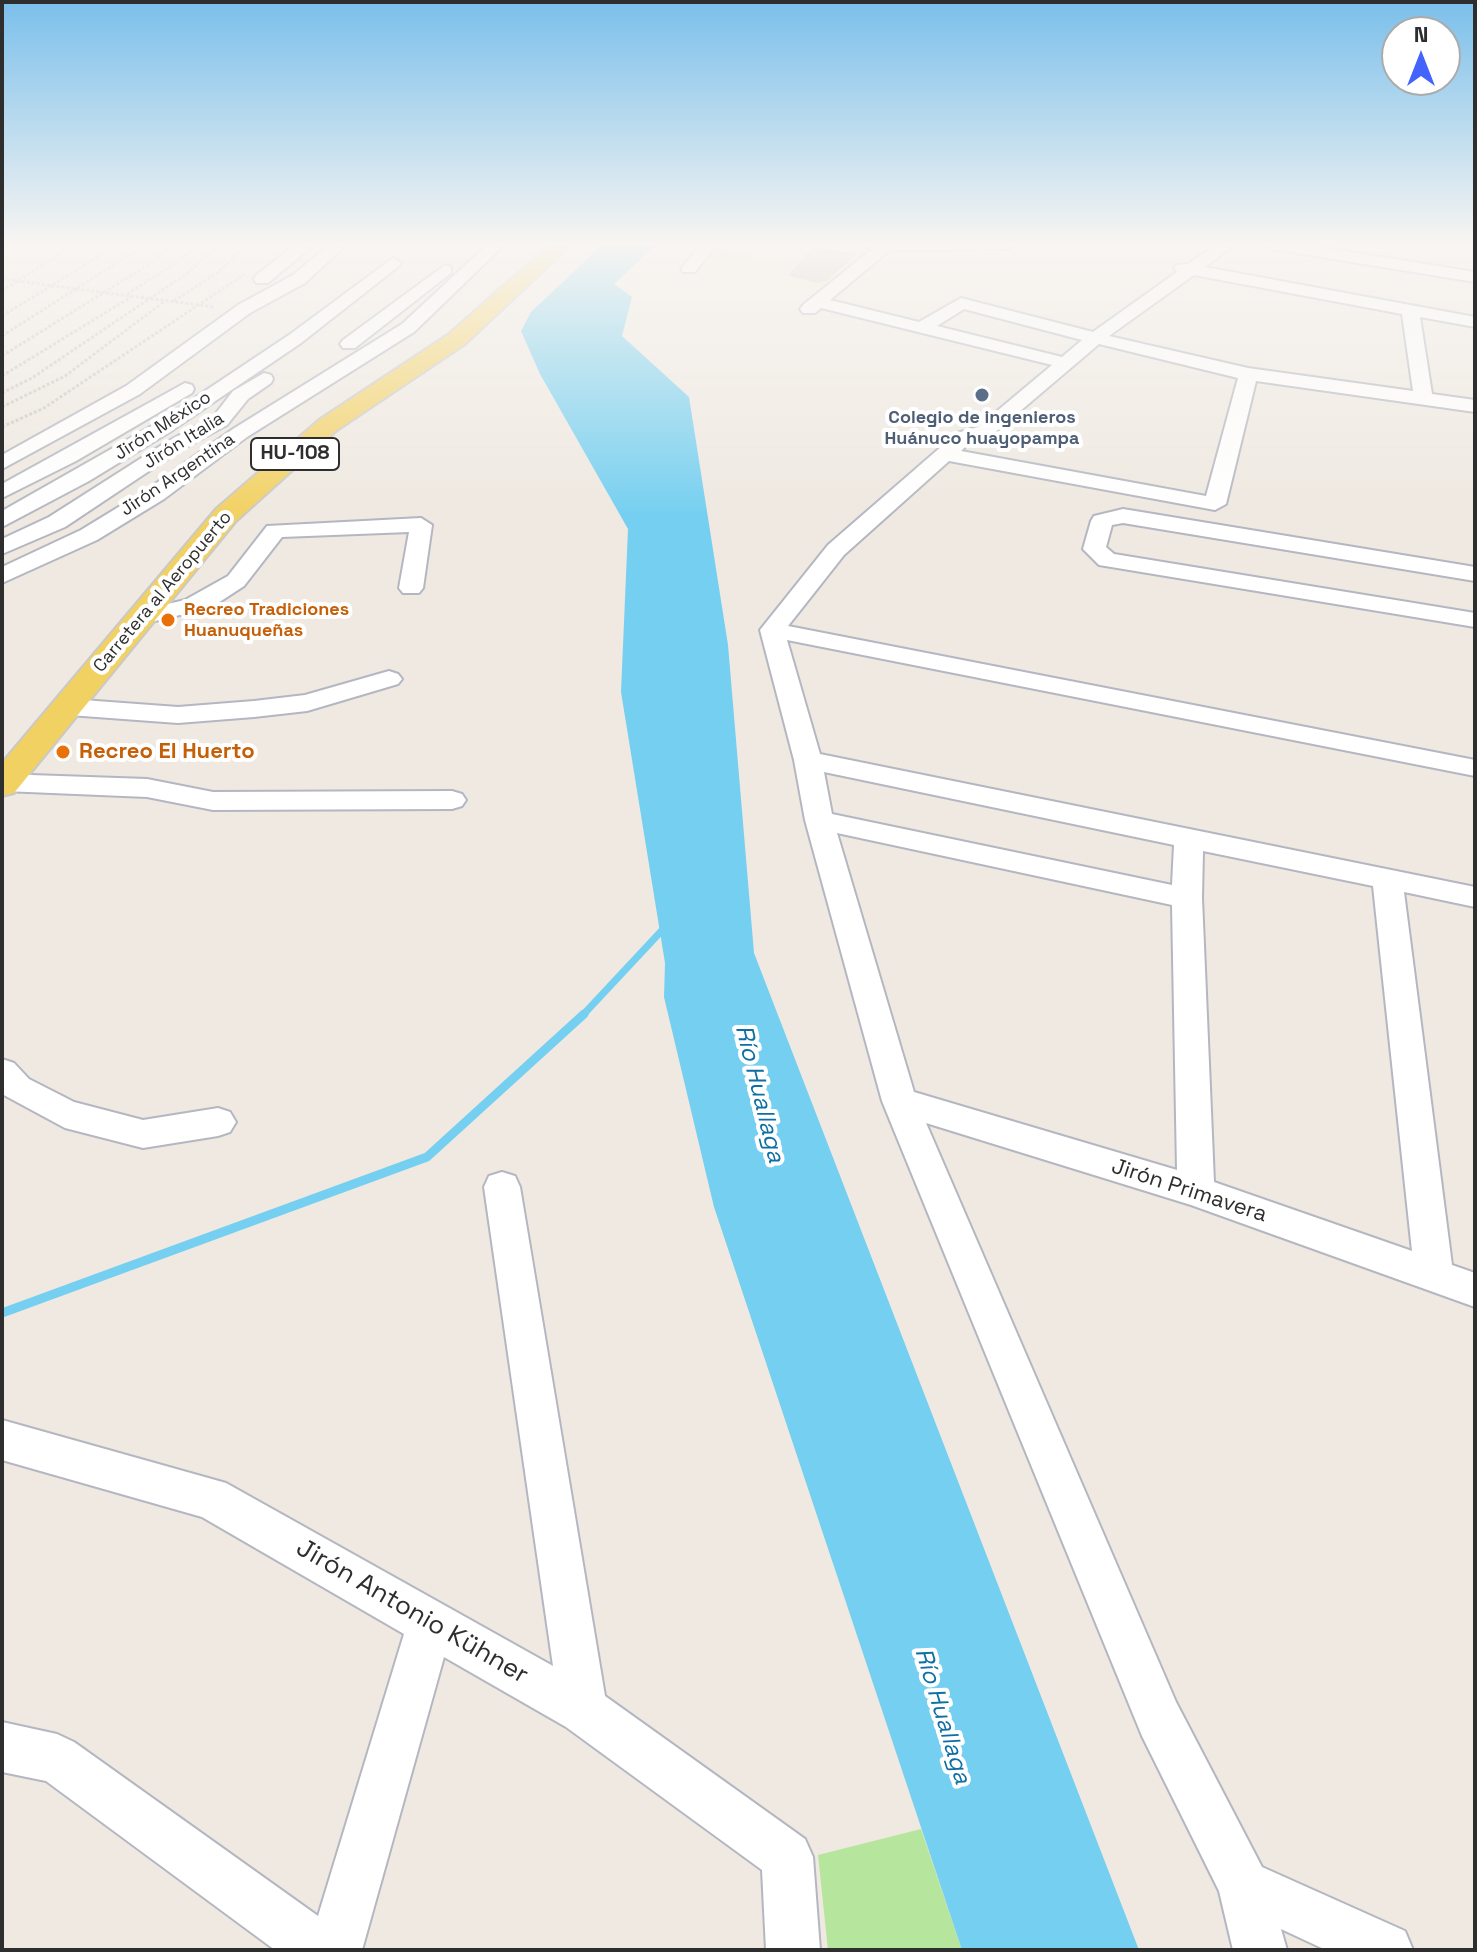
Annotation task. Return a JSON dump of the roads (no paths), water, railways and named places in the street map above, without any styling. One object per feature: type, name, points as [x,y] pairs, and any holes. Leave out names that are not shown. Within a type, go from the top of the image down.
[{"type":"main road","name":"Carretera al Aeropuerto","points":[[69,707],[138,618],[226,515],[328,425],[461,335]]},
{"type":"main road","name":"HU-108","points":[[3,784],[69,707]]},
{"type":"street","points":[[2,463],[133,390],[208,335]]},
{"type":"street","points":[[2,492],[175,395],[267,335]]},
{"type":"street","name":"Jirón México","points":[[2,520],[82,477],[164,427],[297,335]]},
{"type":"street","name":"Jirón Italia","points":[[2,547],[57,522],[172,447],[220,421],[230,412],[240,395],[332,335]]},
{"type":"street","points":[[240,433],[256,411],[282,389],[359,335]]},
{"type":"street","name":"Jirón Argentina","points":[[5,570],[89,535],[156,494],[240,433],[397,335]]},
{"type":"street","points":[[951,335],[1055,361]]},
{"type":"street","points":[[772,630],[836,550],[955,446],[985,431],[1055,361],[1088,335]]},
{"type":"street","points":[[1088,335],[1248,374],[1475,406]]},
{"type":"street","points":[[1414,335],[1423,398]]},
{"type":"street","points":[[955,446],[1215,504],[1248,374]]},
{"type":"street","points":[[138,618],[193,605],[213,596],[236,581],[275,531],[421,525],[411,588]]},
{"type":"street","points":[[1182,550],[1336,550],[1471,573],[1473,620],[1341,598],[1182,550]]},
{"type":"street","points":[[1336,550],[1341,598]]},
{"type":"street","points":[[1398,561],[1406,609]]},
{"type":"street","points":[[772,630],[808,760],[819,820],[899,1101],[1159,1719],[1244,1885],[1260,1950]]},
{"type":"street","points":[[772,630],[1475,768]]},
{"type":"street","points":[[69,707],[178,715],[254,709],[307,703],[389,679]]},
{"type":"street","points":[[808,760],[1475,897]]},
{"type":"street","points":[[3,784],[147,788],[227,801],[452,800]]},
{"type":"street","points":[[819,820],[1187,898]]},
{"type":"street","points":[[1189,836],[1187,898],[1196,1191]]},
{"type":"street","points":[[1387,879],[1434,1275]]},
{"type":"street","points":[[2,1072],[17,1088],[65,1114],[143,1134],[218,1122]]},
{"type":"street","name":"Jirón Primavera","points":[[899,1101],[1196,1191],[1475,1290]]},
{"type":"street","points":[[502,1187],[583,1710]]},
{"type":"street","name":"Jirón Antonio Kühner","points":[[6,1449],[211,1498],[583,1710],[787,1857],[793,1950]]},
{"type":"street","points":[[335,1950],[431,1621]]},
{"type":"street","points":[[2,1747],[57,1759],[320,1950]]},
{"type":"street","points":[[1244,1885],[1386,1950]]},
{"type":"water","name":"Río Huallaga","points":[[523,335],[622,335],[689,397],[728,645],[754,953],[1139,1950],[962,1950],[714,1207],[664,997],[665,963],[621,692],[628,529],[540,374]]},
{"type":"waterway","points":[[583,1015],[667,925]]},
{"type":"waterway","points":[[2,1313],[427,1157],[583,1015]]},
{"type":"place","name":"Colegio de ingenieros Huánuco huayopampa","points":[[982,395]]},
{"type":"place","name":"Recreo Tradiciones Huanuqueñas","points":[[168,620]]},
{"type":"place","name":"Recreo El Huerto","points":[[63,752]]}]
